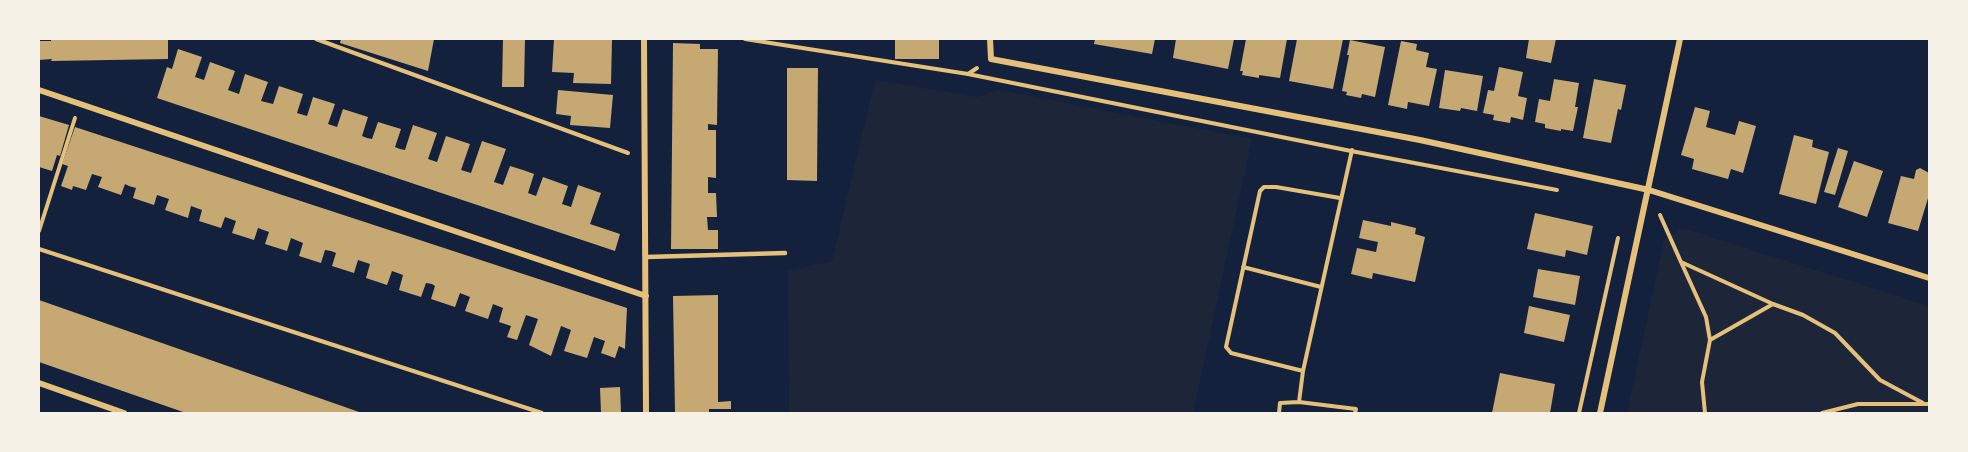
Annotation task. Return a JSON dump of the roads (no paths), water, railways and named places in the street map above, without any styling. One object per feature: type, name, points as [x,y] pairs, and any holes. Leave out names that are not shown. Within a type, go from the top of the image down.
[{"type":"street","points":[[644,39],[646,413]]},
{"type":"street","points":[[990,39],[991,59],[1420,140],[1649,189],[1929,278]]},
{"type":"street","points":[[1600,413],[1680,39]]},
{"type":"street","points":[[39,90],[646,296]]},
{"type":"street","points":[[39,383],[124,413]]},
{"type":"lane","points":[[646,257],[785,253]]}]
